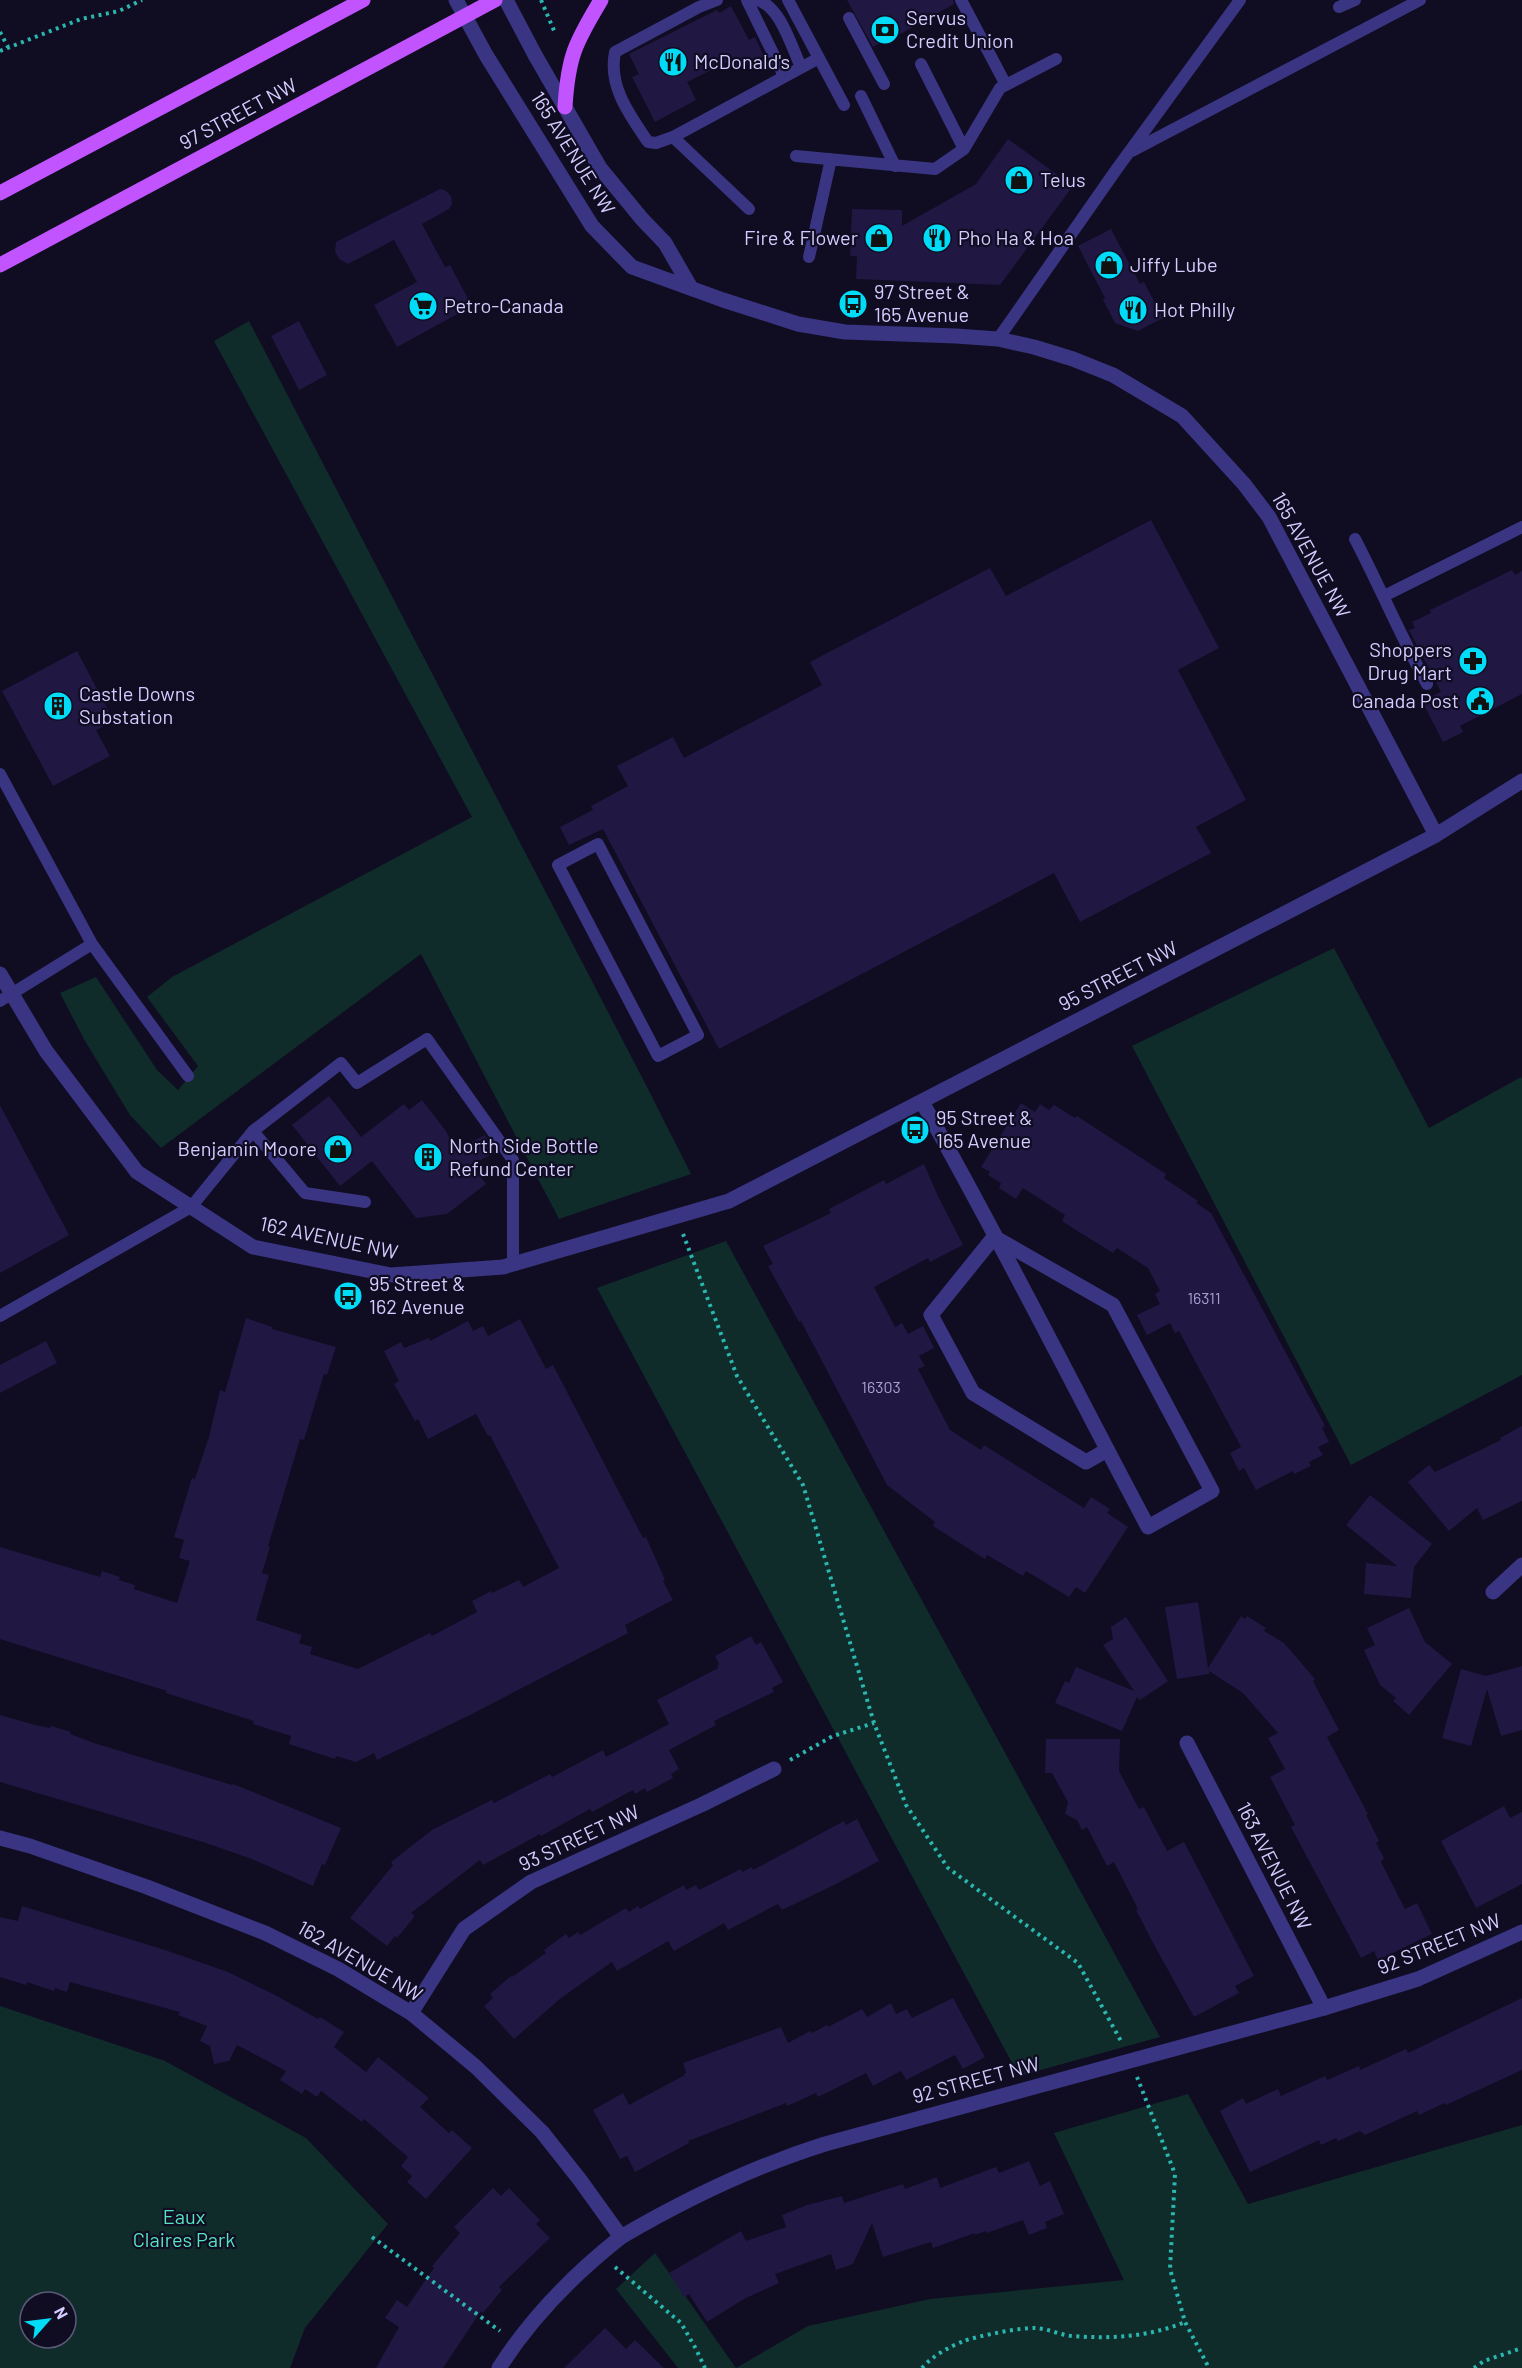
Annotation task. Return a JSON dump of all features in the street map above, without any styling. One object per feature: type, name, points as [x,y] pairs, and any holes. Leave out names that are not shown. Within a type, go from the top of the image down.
[{"type":"main road","points":[[0,193],[363,0]]},
{"type":"main road","name":"97 STREET NW","points":[[0,265],[495,0]]},
{"type":"main road","points":[[566,108],[567,75],[572,54],[582,29],[600,0]]},
{"type":"street","name":"165 AVENUE NW","points":[[456,0],[486,55],[592,226],[632,267],[798,324],[845,332],[998,339],[1044,350],[1113,375],[1182,416],[1244,484],[1269,517],[1436,835]]},
{"type":"street","name":"165 AVENUE NW","points":[[506,0],[600,168],[665,243],[691,288]]},
{"type":"street","name":"95 STREET NW","points":[[729,1201],[1436,835],[1522,781]]},
{"type":"street","name":"162 AVENUE NW","points":[[0,974],[6,998],[136,1172],[254,1247],[385,1274],[492,1268],[513,1264],[729,1201]]},
{"type":"street","points":[[922,1102],[1148,1527],[1212,1491],[1113,1305],[994,1237]]},
{"type":"street","points":[[994,1237],[931,1315],[973,1393],[1086,1462],[1107,1450]]},
{"type":"street","points":[[1492,1592],[1522,1564]]},
{"type":"street","name":"163 AVENUE NW","points":[[1187,1743],[1324,2008]]},
{"type":"street","name":"93 STREET NW","points":[[411,2013],[464,1929],[531,1882],[701,1805],[774,1769]]},
{"type":"street","name":"162 AVENUE NW","points":[[0,1838],[30,1845],[265,1933],[338,1969],[411,2013],[476,2067],[542,2132],[621,2237]]},
{"type":"street","name":"92 STREET NW","points":[[499,2368],[514,2344],[555,2296],[599,2254],[621,2237],[674,2206],[727,2180],[825,2144],[1324,2008],[1418,1979],[1522,1932]]},
{"type":"lane","points":[[717,0],[615,51],[614,83],[629,115],[648,142],[656,143],[674,137],[819,58]]},
{"type":"lane","points":[[747,0],[784,76]]},
{"type":"lane","points":[[758,0],[766,3],[778,18],[801,67]]},
{"type":"lane","points":[[788,0],[844,105]]},
{"type":"lane","points":[[961,0],[1006,85]]},
{"type":"lane","points":[[998,339],[1128,153],[1240,0]]},
{"type":"lane","points":[[1339,7],[1355,0]]},
{"type":"lane","points":[[1128,153],[1420,0]]},
{"type":"lane","points":[[849,18],[885,84]]},
{"type":"lane","points":[[796,156],[935,169],[964,149],[1000,88],[1056,59]]},
{"type":"lane","points":[[921,64],[964,149]]},
{"type":"lane","points":[[861,96],[895,166]]},
{"type":"lane","points":[[674,137],[749,209]]},
{"type":"lane","points":[[809,257],[831,159]]},
{"type":"lane","points":[[1384,596],[1522,527]]},
{"type":"lane","points":[[1355,539],[1384,596],[1398,632],[1427,684]]},
{"type":"lane","points":[[0,774],[93,944],[188,1076]]},
{"type":"lane","points":[[598,844],[698,1035],[658,1056],[558,865],[598,844]]},
{"type":"lane","points":[[6,998],[93,944]]},
{"type":"lane","points":[[0,1316],[191,1207],[253,1131],[341,1062],[357,1083],[427,1039],[513,1160],[513,1264]]},
{"type":"lane","points":[[253,1131],[305,1193],[365,1202]]},
{"type":"path","points":[[0,51],[81,19],[119,11],[142,0]]},
{"type":"path","points":[[541,0],[555,33]]},
{"type":"path","points":[[0,32],[8,47]]},
{"type":"path","points":[[678,1216],[688,1249],[737,1376],[803,1485],[874,1723],[906,1805],[948,1868],[1078,1963],[1130,2060],[1175,2174],[1170,2270],[1185,2322],[1209,2368]]},
{"type":"path","points":[[774,1769],[833,1736],[874,1723]]},
{"type":"path","points":[[372,2237],[489,2322],[514,2344]]},
{"type":"path","points":[[599,2254],[681,2323],[705,2368]]},
{"type":"path","points":[[922,2368],[927,2361],[964,2341],[999,2334],[1035,2328],[1071,2336],[1135,2337],[1163,2331],[1185,2322]]},
{"type":"path","points":[[1474,2368],[1484,2361],[1522,2348]]},
{"type":"green space","points":[[249,321],[691,1174],[559,1219],[421,954],[161,1148],[130,1115],[85,1041],[60,993],[96,977],[157,1070],[178,1090],[198,1066],[147,997],[172,977],[472,817],[214,341]]},
{"type":"green space","points":[[1334,948],[1429,1128],[1521,1077],[1522,1079],[1522,1375],[1351,1465],[1132,1046]]},
{"type":"green space","points":[[726,1241],[1160,2037],[1019,2076],[597,1288]]},
{"type":"green space","name":"Eaux Claires Park","points":[[0,2006],[165,2061],[306,2138],[388,2224],[305,2328],[290,2368],[0,2368]]},
{"type":"green space","points":[[1188,2094],[1248,2204],[1522,2125],[1522,2368],[736,2368],[808,2326],[930,2299],[1124,2280],[1054,2133]]},
{"type":"green space","points":[[655,2253],[736,2368],[678,2368],[616,2289]]},
{"type":"building","name":"Servus Credit Union","points":[[847,0],[953,0],[954,4],[873,47]]},
{"type":"building","points":[[731,6],[749,40],[755,37],[764,56],[736,70],[731,60],[687,82],[696,100],[655,122],[632,77],[639,74],[629,54],[717,10],[719,13]]},
{"type":"building","points":[[1008,139],[1073,186],[1000,285],[856,279],[857,256],[850,256],[852,209],[902,210],[902,226],[976,184]]},
{"type":"building","points":[[440,189],[445,190],[451,196],[452,204],[449,209],[422,224],[445,267],[450,265],[472,306],[397,347],[374,305],[417,282],[394,240],[348,264],[339,259],[335,251],[336,242]]},
{"type":"building","points":[[1111,229],[1140,284],[1144,282],[1163,318],[1138,331],[1115,323],[1103,300],[1105,298],[1078,246]]},
{"type":"building","points":[[299,321],[327,375],[299,390],[271,336]]},
{"type":"building","points":[[1151,520],[1219,648],[1178,670],[1246,800],[1196,827],[1211,853],[1080,922],[1054,873],[719,1049],[603,829],[569,845],[560,827],[593,810],[591,806],[628,786],[617,766],[673,737],[684,758],[822,685],[810,662],[990,568],[1006,596]]},
{"type":"building","name":"Shoppers Drug Mart","points":[[1512,570],[1515,575],[1522,571],[1522,694],[1460,726],[1463,732],[1443,742],[1422,701],[1441,692],[1409,630],[1415,628],[1412,622],[1431,613],[1430,610]]},
{"type":"building","name":"Castle Downs Substation","points":[[77,651],[114,721],[96,730],[110,756],[53,786],[2,691]]},
{"type":"building","name":"North Side Bottle Refund Center","points":[[329,1096],[361,1137],[404,1104],[409,1110],[422,1100],[446,1131],[455,1150],[485,1135],[494,1153],[471,1165],[486,1184],[447,1214],[416,1218],[372,1161],[340,1186],[292,1125]]},
{"type":"building","points":[[1021,1103],[1035,1112],[1040,1104],[1049,1110],[1054,1105],[1075,1118],[1077,1116],[1166,1174],[1164,1178],[1198,1201],[1196,1203],[1211,1213],[1325,1426],[1322,1428],[1329,1442],[1318,1447],[1323,1455],[1309,1462],[1311,1466],[1294,1474],[1293,1471],[1256,1490],[1244,1468],[1239,1471],[1230,1453],[1241,1447],[1179,1331],[1175,1333],[1170,1323],[1147,1335],[1137,1315],[1160,1304],[1155,1294],[1160,1291],[1148,1268],[1117,1248],[1113,1253],[1079,1232],[1062,1221],[1065,1215],[1023,1188],[1016,1199],[999,1188],[1001,1183],[988,1175],[990,1172],[981,1167]]},
{"type":"building","points":[[0,1105],[69,1235],[0,1273]]},
{"type":"building","points":[[924,1164],[963,1245],[930,1262],[928,1258],[874,1287],[895,1327],[902,1323],[908,1334],[923,1326],[934,1348],[919,1356],[925,1366],[918,1369],[950,1430],[981,1450],[984,1445],[1084,1508],[1091,1497],[1110,1509],[1107,1513],[1128,1527],[1085,1593],[1076,1587],[1069,1597],[1026,1571],[1023,1576],[987,1555],[985,1559],[933,1526],[935,1522],[887,1485],[801,1321],[799,1322],[768,1266],[773,1264],[763,1246],[831,1213],[829,1209],[884,1180],[886,1184]]},
{"type":"building","points":[[246,1318],[272,1327],[272,1329],[336,1347],[327,1375],[324,1374],[304,1440],[300,1439],[268,1546],[270,1547],[262,1573],[269,1575],[256,1620],[302,1635],[299,1643],[312,1647],[310,1654],[358,1669],[430,1633],[432,1636],[477,1612],[472,1601],[491,1591],[492,1593],[519,1580],[523,1587],[559,1568],[490,1435],[488,1436],[476,1414],[428,1439],[418,1419],[415,1421],[394,1384],[399,1381],[384,1351],[401,1342],[404,1348],[429,1338],[430,1341],[468,1321],[473,1331],[483,1326],[488,1336],[520,1319],[546,1369],[553,1365],[643,1538],[646,1537],[673,1600],[625,1625],[628,1633],[472,1714],[377,1760],[374,1753],[356,1762],[336,1756],[335,1759],[289,1744],[291,1736],[253,1724],[254,1721],[166,1693],[167,1691],[0,1639],[0,1547],[100,1577],[102,1571],[135,1585],[134,1589],[177,1603],[190,1561],[179,1558],[184,1540],[174,1537],[192,1478],[195,1479],[209,1437],[220,1390],[225,1392]]},
{"type":"building","points":[[46,1341],[57,1363],[0,1393],[0,1365]]},
{"type":"building","points":[[1522,1426],[1522,1501],[1483,1520],[1477,1508],[1449,1531],[1408,1482],[1429,1465],[1435,1472],[1501,1440],[1500,1438]]},
{"type":"building","points":[[1370,1495],[1432,1544],[1414,1567],[1411,1598],[1364,1594],[1366,1563],[1397,1566],[1346,1525]]},
{"type":"building","points":[[1198,1602],[1208,1668],[1241,1616],[1245,1619],[1247,1616],[1266,1628],[1264,1631],[1284,1643],[1315,1679],[1313,1681],[1339,1730],[1327,1737],[1368,1814],[1366,1815],[1379,1841],[1376,1843],[1384,1858],[1381,1862],[1405,1909],[1417,1903],[1432,1934],[1378,1960],[1374,1951],[1361,1958],[1291,1827],[1295,1825],[1270,1777],[1285,1769],[1268,1738],[1278,1733],[1243,1693],[1209,1671],[1209,1674],[1177,1679],[1165,1607]]},
{"type":"building","points":[[1409,1608],[1425,1642],[1452,1664],[1409,1715],[1393,1701],[1396,1698],[1380,1685],[1364,1650],[1375,1645],[1367,1628]]},
{"type":"building","points":[[1126,1617],[1168,1681],[1140,1700],[1137,1697],[1122,1731],[1055,1703],[1065,1681],[1069,1683],[1076,1667],[1134,1691],[1103,1645],[1113,1639],[1111,1627]]},
{"type":"building","points":[[751,1636],[756,1645],[761,1642],[783,1682],[772,1688],[774,1692],[714,1721],[716,1725],[669,1750],[679,1769],[671,1774],[673,1778],[647,1792],[645,1788],[635,1794],[633,1790],[592,1812],[590,1809],[483,1865],[480,1860],[411,1913],[415,1916],[397,1938],[395,1936],[387,1946],[350,1918],[393,1865],[391,1862],[432,1830],[492,1800],[494,1803],[550,1774],[552,1777],[603,1750],[606,1757],[669,1724],[657,1700],[718,1668],[719,1664],[715,1656]]},
{"type":"building","points":[[1522,1666],[1522,1730],[1501,1736],[1487,1689],[1471,1746],[1442,1738],[1461,1669],[1486,1676]]},
{"type":"building","points":[[0,1715],[35,1725],[50,1728],[51,1726],[94,1743],[233,1784],[341,1828],[313,1886],[252,1859],[203,1842],[0,1782]]},
{"type":"building","points":[[1046,1739],[1120,1739],[1119,1771],[1139,1809],[1144,1807],[1167,1851],[1184,1842],[1254,1976],[1235,1986],[1239,1993],[1194,2017],[1136,1910],[1138,1909],[1114,1862],[1107,1866],[1087,1827],[1082,1830],[1077,1820],[1065,1814],[1068,1802],[1052,1773],[1045,1773]]},
{"type":"building","points":[[1504,1806],[1510,1818],[1522,1812],[1522,1884],[1476,1908],[1441,1841]]},
{"type":"building","points":[[857,1819],[879,1861],[834,1885],[782,1910],[778,1904],[728,1930],[724,1923],[674,1951],[668,1941],[617,1971],[612,1962],[561,1998],[514,2039],[484,2006],[493,1998],[490,1994],[511,1976],[546,1953],[544,1950],[566,1934],[569,1938],[578,1932],[580,1935],[626,1908],[629,1912],[638,1906],[640,1909],[684,1885],[686,1890],[696,1885],[699,1890],[741,1869],[742,1872],[752,1867],[753,1870],[844,1821],[846,1825]]},
{"type":"building","points":[[22,1906],[228,1972],[318,2019],[320,2017],[344,2032],[334,2047],[366,2072],[378,2057],[429,2098],[420,2107],[449,2133],[452,2130],[472,2148],[426,2199],[407,2182],[412,2176],[401,2166],[408,2157],[364,2119],[362,2122],[321,2091],[317,2097],[305,2089],[302,2094],[280,2080],[286,2071],[237,2045],[229,2061],[214,2064],[210,2046],[200,2041],[207,2026],[178,2015],[180,2012],[70,1982],[67,1992],[55,1988],[54,1991],[27,1982],[26,1985],[0,1977],[0,1917],[18,1921]]},
{"type":"building","points":[[953,1998],[985,2057],[963,2069],[955,2055],[906,2080],[901,2071],[873,2086],[866,2073],[818,2097],[816,2093],[787,2106],[786,2103],[688,2141],[689,2143],[635,2172],[627,2156],[620,2159],[593,2110],[623,2093],[629,2105],[685,2075],[683,2063],[781,2027],[788,2043],[810,2031],[812,2033],[827,2025],[828,2027],[862,2009],[867,2017],[891,2003],[896,2014],[907,2009],[912,2018]]},
{"type":"building","points":[[1522,1998],[1522,2070],[1446,2105],[1445,2103],[1419,2115],[1417,2111],[1365,2135],[1360,2131],[1338,2141],[1336,2138],[1321,2145],[1319,2140],[1250,2172],[1220,2111],[1243,2098],[1246,2104],[1278,2089],[1281,2096],[1325,2076],[1327,2080],[1359,2066],[1360,2070],[1406,2049],[1408,2053]]},
{"type":"building","points":[[1029,2161],[1040,2186],[1050,2181],[1064,2214],[1045,2222],[1047,2228],[1029,2235],[1023,2220],[987,2233],[986,2231],[975,2235],[975,2233],[933,2248],[931,2242],[883,2257],[872,2223],[853,2264],[836,2270],[831,2254],[775,2274],[779,2283],[744,2299],[707,2322],[689,2294],[684,2297],[669,2273],[741,2231],[746,2241],[786,2227],[782,2215],[807,2205],[842,2196],[844,2203],[903,2184],[905,2189],[937,2177],[940,2188],[996,2167],[999,2173]]},
{"type":"building","points":[[493,2188],[501,2196],[509,2188],[540,2220],[536,2224],[550,2238],[499,2287],[502,2290],[483,2313],[481,2311],[443,2368],[376,2368],[399,2327],[385,2318],[397,2300],[407,2307],[434,2268],[432,2266],[460,2233],[454,2227]]},
{"type":"building","points":[[605,2328],[626,2349],[635,2340],[664,2368],[564,2368]]},
{"type":"place","name":"Servus Credit Union","points":[[885,30]]},
{"type":"place","name":"McDonald's","points":[[673,62]]},
{"type":"place","name":"Telus","points":[[1019,180]]},
{"type":"place","name":"Fire & Flower","points":[[879,238]]},
{"type":"place","name":"Pho Ha & Hoa","points":[[937,238]]},
{"type":"place","name":"Jiffy Lube","points":[[1109,265]]},
{"type":"place","name":"97 Street & 165 Avenue","points":[[853,304]]},
{"type":"place","name":"Petro-Canada","points":[[423,306]]},
{"type":"place","name":"Hot Philly","points":[[1133,310]]},
{"type":"place","name":"Shoppers Drug Mart","points":[[1473,661]]},
{"type":"place","name":"Canada Post","points":[[1480,701]]},
{"type":"place","name":"Castle Downs Substation","points":[[58,706]]},
{"type":"place","name":"95 Street & 165 Avenue","points":[[915,1130]]},
{"type":"place","name":"Benjamin Moore","points":[[338,1149]]},
{"type":"place","name":"North Side Bottle Refund Center","points":[[428,1157]]},
{"type":"place","name":"95 Street & 162 Avenue","points":[[348,1296]]}]
